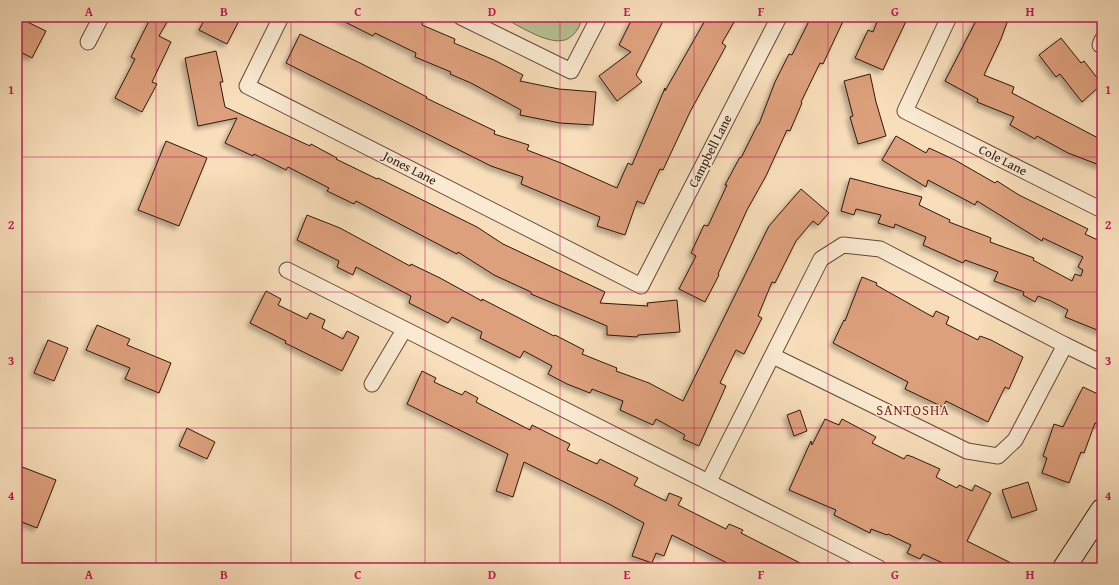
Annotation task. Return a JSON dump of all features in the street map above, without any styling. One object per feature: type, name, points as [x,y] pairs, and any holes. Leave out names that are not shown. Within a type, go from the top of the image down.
[{"type":"main road","points":[[1064,568],[1102,510]]},
{"type":"street","points":[[88,42],[101,17]]},
{"type":"street","name":"Jones Lane","points":[[281,17],[247,86],[641,286]]},
{"type":"street","points":[[461,17],[572,71],[599,17]]},
{"type":"street","name":"Campbell Lane","points":[[641,286],[779,17]]},
{"type":"street","name":"Cole Lane","points":[[949,17],[905,111],[1102,210]]},
{"type":"street","points":[[1102,40],[1100,45],[1102,45]]},
{"type":"street","points":[[709,482],[821,260],[843,245],[880,250],[1102,363]]},
{"type":"street","points":[[287,270],[879,568]]},
{"type":"street","points":[[372,384],[404,330]]},
{"type":"street","points":[[773,356],[967,452],[998,456],[1015,440],[1065,345]]},
{"type":"green space","points":[[502,17],[583,17],[574,34],[562,41],[536,35]]},
{"type":"building","points":[[17,17],[46,31],[32,58],[17,50]]},
{"type":"building","points":[[151,17],[170,17],[159,36],[171,42],[152,82],[157,84],[142,112],[115,98],[135,59],[131,57]]},
{"type":"building","points":[[206,17],[241,17],[227,44],[199,30]]},
{"type":"building","points":[[335,17],[410,17],[423,23],[422,25],[455,39],[454,43],[494,60],[523,75],[520,81],[559,89],[596,92],[593,125],[560,123],[520,115],[521,110],[471,83],[450,74],[451,72],[415,57],[416,53],[375,33],[373,36]]},
{"type":"building","points":[[633,17],[665,17],[636,75],[642,82],[617,101],[599,76],[631,52],[619,45]]},
{"type":"building","points":[[707,17],[737,17],[722,43],[726,46],[690,112],[663,170],[660,169],[644,204],[637,201],[625,235],[597,226],[600,217],[521,184],[523,177],[491,166],[286,63],[300,34],[495,131],[494,134],[529,145],[527,150],[561,163],[617,188],[628,163],[632,165],[665,88],[665,91]]},
{"type":"building","points":[[811,17],[845,17],[823,64],[820,63],[801,102],[802,103],[790,131],[787,130],[766,176],[747,210],[718,274],[719,275],[705,302],[679,289],[696,256],[691,253],[704,225],[708,226],[727,185],[725,185],[759,124],[775,82],[789,54],[792,55]]},
{"type":"building","points":[[879,17],[908,17],[883,70],[855,58],[868,30],[873,32]]},
{"type":"building","points":[[978,17],[1009,17],[1001,39],[984,75],[1014,87],[1012,93],[1102,140],[1102,166],[1068,153],[1037,136],[1035,139],[1010,125],[1014,117],[977,102],[978,99],[945,81]]},
{"type":"building","points":[[1061,38],[1081,63],[1084,61],[1102,84],[1082,102],[1060,74],[1056,77],[1039,55]]},
{"type":"building","points":[[216,51],[223,82],[220,82],[225,107],[310,146],[311,144],[337,158],[336,159],[477,227],[503,244],[605,292],[600,303],[648,306],[647,303],[677,300],[680,332],[638,335],[637,337],[607,335],[607,326],[531,294],[531,292],[494,275],[458,252],[457,254],[356,201],[354,204],[327,191],[329,188],[288,167],[286,170],[254,154],[253,156],[225,143],[237,118],[198,126],[185,58]]},
{"type":"building","points":[[870,74],[886,136],[858,144],[850,117],[853,116],[844,81]]},
{"type":"building","points":[[896,136],[926,153],[929,148],[955,160],[995,183],[997,181],[1019,195],[1088,229],[1085,234],[1102,242],[1102,332],[1065,317],[1068,310],[1051,301],[1038,296],[1035,302],[1023,295],[1024,292],[994,281],[998,272],[965,260],[963,263],[923,245],[926,237],[895,224],[894,228],[878,223],[881,215],[856,209],[854,215],[841,211],[850,178],[922,197],[919,205],[950,220],[949,222],[991,238],[990,242],[1034,258],[1033,260],[1072,281],[1075,274],[1081,276],[1083,270],[1078,267],[1083,257],[1043,238],[1042,241],[977,201],[975,205],[928,180],[926,187],[882,160]]},
{"type":"building","points":[[166,141],[207,158],[179,226],[138,210]]},
{"type":"building","points":[[801,189],[829,213],[818,225],[813,221],[796,241],[775,283],[772,282],[758,316],[762,318],[744,354],[736,350],[720,383],[726,386],[699,446],[683,439],[685,435],[656,419],[653,425],[620,410],[623,401],[592,389],[590,393],[567,384],[548,374],[552,366],[524,351],[520,358],[480,338],[482,332],[452,317],[448,323],[409,303],[411,296],[356,267],[353,275],[337,267],[339,261],[297,240],[307,215],[340,228],[410,266],[411,264],[440,278],[482,301],[482,299],[584,350],[582,354],[617,368],[616,371],[649,383],[683,401],[769,226]]},
{"type":"building","points":[[862,277],[877,283],[876,285],[933,317],[936,311],[949,317],[946,324],[978,340],[980,336],[991,340],[1023,357],[1009,389],[1005,387],[988,422],[946,401],[943,407],[905,389],[908,382],[833,343],[844,320],[845,321]]},
{"type":"building","points":[[266,291],[281,299],[278,305],[307,319],[310,313],[325,320],[322,328],[343,339],[347,331],[359,337],[342,371],[285,343],[286,341],[250,323]]},
{"type":"building","points":[[97,325],[130,339],[127,345],[171,363],[159,393],[125,379],[130,368],[86,350]]},
{"type":"building","points":[[48,340],[68,348],[54,381],[34,373]]},
{"type":"building","points":[[422,371],[436,378],[434,382],[462,395],[465,391],[478,398],[476,402],[530,430],[532,425],[570,444],[567,450],[597,464],[600,459],[638,478],[634,485],[666,501],[669,493],[682,498],[678,505],[726,529],[729,524],[743,530],[741,533],[810,568],[737,568],[672,535],[664,556],[656,553],[652,563],[632,556],[644,523],[524,462],[513,497],[496,491],[508,454],[407,404]]},
{"type":"building","points":[[1083,387],[1102,396],[1102,426],[1095,423],[1084,453],[1081,452],[1069,483],[1042,473],[1047,458],[1043,456],[1054,424],[1063,427]]},
{"type":"building","points":[[800,410],[807,431],[794,436],[787,415]]},
{"type":"building","points":[[825,419],[839,425],[842,419],[876,437],[872,443],[904,459],[907,455],[940,469],[936,477],[957,488],[959,485],[972,491],[975,485],[991,493],[967,541],[1021,568],[944,568],[945,564],[923,554],[920,559],[907,553],[911,545],[888,534],[887,535],[871,529],[870,533],[834,515],[836,510],[789,490],[811,441],[812,445]]},
{"type":"building","points":[[187,428],[215,442],[207,459],[179,446]]},
{"type":"building","points":[[17,465],[56,480],[37,528],[17,520]]},
{"type":"building","points":[[1028,482],[1037,510],[1012,518],[1002,490]]},
{"type":"district","name":"SANTOSHA","points":[[913,410]]}]
